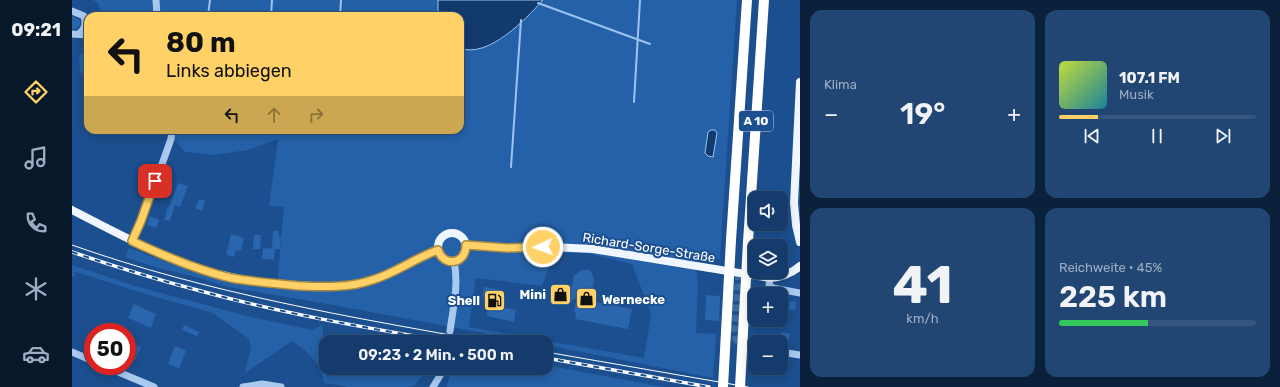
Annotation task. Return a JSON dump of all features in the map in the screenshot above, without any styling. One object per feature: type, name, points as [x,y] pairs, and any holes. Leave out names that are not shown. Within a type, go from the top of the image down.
[{"type":"highway","name":"A 10","points":[[723,387],[747,0]]},
{"type":"highway","name":"A 10","points":[[740,387],[764,0]]},
{"type":"main road","points":[[800,82],[794,203],[796,225],[800,242]]},
{"type":"main road","points":[[72,210],[132,241],[194,266],[230,277],[268,283],[322,287],[350,285],[372,280],[390,273],[417,258],[438,250]]},
{"type":"main road","points":[[452,233],[460,235],[465,241],[466,245],[465,254],[458,260],[454,261],[450,261],[442,257],[438,250],[441,238],[444,235],[452,233]]},
{"type":"main road","name":"Richard-Sorge-Straße","points":[[466,245],[507,248],[552,246],[581,248],[663,257],[748,274]]},
{"type":"main road","name":"Richard-Sorge-Straße","points":[[788,274],[800,266]]},
{"type":"street","points":[[156,0],[157,12]]},
{"type":"street","points":[[72,11],[84,16]]},
{"type":"street","points":[[132,241],[166,153],[172,134]]},
{"type":"street","points":[[450,331],[457,283],[457,274],[454,261]]},
{"type":"street","points":[[770,279],[769,285],[773,288],[800,293]]},
{"type":"street","points":[[72,352],[84,357]]},
{"type":"street","points":[[788,353],[800,355]]},
{"type":"street","points":[[125,375],[154,387]]},
{"type":"street","points":[[433,387],[439,375]]},
{"type":"street","points":[[244,387],[262,384],[281,387]]},
{"type":"shaded area","points":[[92,0],[438,0],[438,12],[100,12],[98,3]]},
{"type":"shaded area","points":[[438,0],[543,0],[527,17],[506,35],[494,43],[482,48],[471,50],[464,49],[464,12],[438,12]]},
{"type":"shaded area","points":[[543,0],[737,0],[720,259],[695,256],[698,282],[696,333],[716,334],[713,378],[553,346],[553,342],[644,358],[651,314],[632,264],[586,253],[562,253],[550,264],[542,286],[476,278],[469,327],[514,335],[494,335],[228,287],[196,277],[158,268],[125,257],[129,248],[202,274],[260,287],[279,289],[278,275],[284,207],[269,206],[278,139],[248,150],[214,155],[185,152],[171,134],[464,134],[464,49],[499,41],[532,13]]},
{"type":"shaded area","points":[[84,51],[84,74],[80,72],[79,56]]},
{"type":"shaded area","points":[[715,130],[717,133],[713,157],[708,156],[705,153],[708,132]]},
{"type":"shaded area","points":[[72,265],[135,286],[247,316],[312,330],[322,325],[323,335],[319,335],[319,367],[308,353],[292,341],[244,374],[251,348],[249,339],[213,313],[76,272],[74,277],[72,276]]},
{"type":"shaded area","points":[[553,366],[665,387],[447,387],[450,375],[553,375]]},
{"type":"shaded area","points":[[423,375],[415,385],[410,387],[349,387],[324,383],[323,376]]},
{"type":"building","points":[[72,16],[80,20],[80,25],[77,29],[72,29]]},
{"type":"building","points":[[178,183],[188,186],[180,207],[175,205],[170,221],[164,220],[168,207]]},
{"type":"building","points":[[199,199],[205,201],[202,211],[195,208]]},
{"type":"building","points":[[150,216],[159,220],[156,228],[147,225]]},
{"type":"building","points":[[273,231],[279,231],[279,237],[281,237],[280,249],[272,249]]},
{"type":"building","points":[[231,234],[244,238],[241,251],[236,250],[234,257],[226,255]]},
{"type":"building","points":[[254,235],[261,235],[260,249],[253,249]]},
{"type":"building","points":[[263,248],[275,249],[274,260],[262,259]]},
{"type":"building","name":"Wernecke","points":[[582,270],[590,270],[594,278],[593,287],[582,294],[596,296],[595,302],[632,309],[628,329],[575,319],[576,313],[574,312],[577,297],[566,305],[558,303],[553,296],[554,288],[560,284],[572,286],[574,275]]},
{"type":"building","points":[[484,287],[503,290],[501,307],[516,310],[514,322],[487,316],[489,298],[482,297]]},
{"type":"building","points":[[706,295],[720,296],[719,321],[705,320]]},
{"type":"building","points":[[790,301],[796,302],[795,310],[789,310]]},
{"type":"building","points":[[134,304],[156,314],[151,328],[128,318]]},
{"type":"building","points":[[184,325],[199,332],[197,336],[182,330]]},
{"type":"building","points":[[782,332],[790,334],[788,343],[788,335],[781,335]]},
{"type":"building","points":[[136,345],[141,347],[136,359]]},
{"type":"building","points":[[175,346],[186,351],[179,368],[168,364]]},
{"type":"waterway","points":[[208,12],[210,0]]},
{"type":"waterway","points":[[271,12],[272,0]]},
{"type":"waterway","points":[[340,12],[341,0]]},
{"type":"waterway","points":[[634,102],[640,0]]},
{"type":"waterway","points":[[538,3],[650,44]]},
{"type":"waterway","points":[[511,167],[521,20]]},
{"type":"tunnel","points":[[739,273],[734,333],[736,340],[740,344],[748,347]]},
{"type":"tunnel","points":[[449,335],[450,331]]},
{"type":"tram line","points":[[72,245],[174,277],[226,290],[331,313],[451,335]]},
{"type":"tram line","points":[[553,353],[748,387]]},
{"type":"railway","points":[[72,252],[166,281],[260,306],[411,335]]},
{"type":"railway","points":[[553,359],[709,387]]},
{"type":"place","name":"Mini","points":[[561,294]]},
{"type":"place","name":"Wernecke","points":[[586,299]]},
{"type":"place","name":"Shell","points":[[495,300]]},
{"type":"route","points":[[155,181],[149,195],[146,208],[132,241],[161,254],[194,266],[242,280],[282,285],[335,287],[372,280],[383,276],[423,255],[438,250],[442,257],[446,260],[454,261],[462,258],[465,254],[466,245],[507,248],[543,247]]}]
